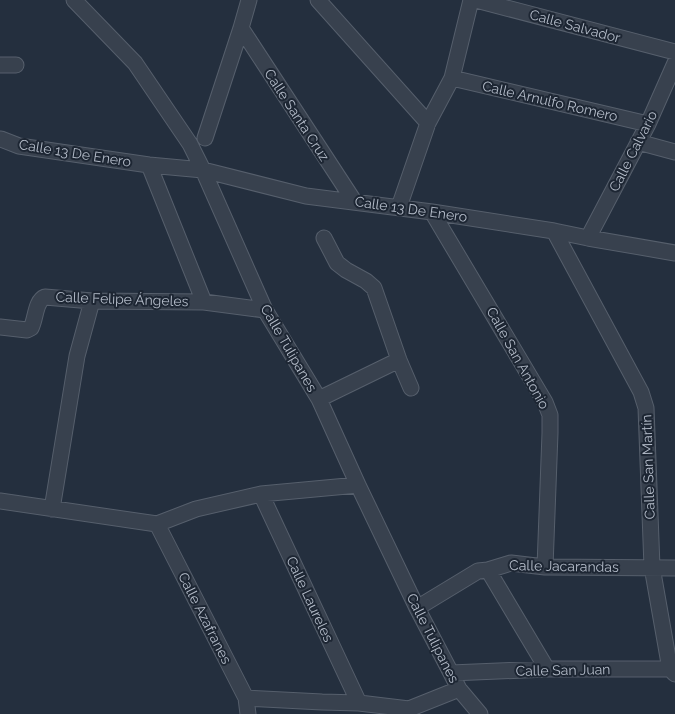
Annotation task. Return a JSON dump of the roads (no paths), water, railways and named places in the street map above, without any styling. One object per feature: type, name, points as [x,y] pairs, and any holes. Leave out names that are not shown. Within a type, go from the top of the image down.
[{"type":"street","name":"Calle Tulipanes","points":[[74,0],[135,64],[190,144],[265,310],[319,399],[417,608],[459,689],[480,714]]},
{"type":"street","points":[[205,138],[241,28],[248,0]]},
{"type":"street","points":[[318,0],[428,123]]},
{"type":"street","points":[[399,207],[428,123],[452,78],[471,0]]},
{"type":"street","name":"Calle Salvador","points":[[476,0],[675,52]]},
{"type":"street","name":"Calle Santa Cruz","points":[[241,28],[354,201]]},
{"type":"street","name":"Calle Calvario","points":[[588,238],[648,124],[675,63]]},
{"type":"street","points":[[0,65],[16,65]]},
{"type":"street","name":"Calle Arnulfo Romero","points":[[452,78],[648,124]]},
{"type":"street","name":"Calle 13 De Enero","points":[[1,140],[19,146],[149,165],[203,170],[306,196],[432,212],[554,231],[675,253]]},
{"type":"street","points":[[638,142],[675,152]]},
{"type":"street","name":"Calle 13 De Enero","points":[[149,165],[204,302]]},
{"type":"street","name":"Calle San Antonio","points":[[432,212],[545,402],[550,415],[544,567]]},
{"type":"street","name":"Calle San Martín","points":[[554,231],[641,392],[646,408],[652,567],[673,671]]},
{"type":"street","points":[[324,238],[337,263],[346,270],[366,281],[374,288],[399,360],[411,388]]},
{"type":"street","name":"Calle Felipe Ángeles","points":[[0,327],[27,330],[31,328],[38,302],[41,298],[45,297],[92,300],[204,302],[265,310]]},
{"type":"street","points":[[52,509],[77,356],[92,300]]},
{"type":"street","points":[[319,399],[399,360]]},
{"type":"street","points":[[0,501],[157,524],[196,509],[261,494],[358,485]]},
{"type":"street","name":"Calle Laureles","points":[[261,494],[359,703]]},
{"type":"street","name":"Calle Azafranes","points":[[157,524],[246,698],[248,714]]},
{"type":"street","name":"Calle Jacarandas","points":[[417,608],[478,570],[488,570],[511,563],[544,567],[675,568]]},
{"type":"street","points":[[488,570],[548,669]]},
{"type":"street","name":"Calle San Juan","points":[[451,673],[548,669],[673,671]]},
{"type":"street","points":[[246,698],[359,703],[409,712],[459,689]]}]
